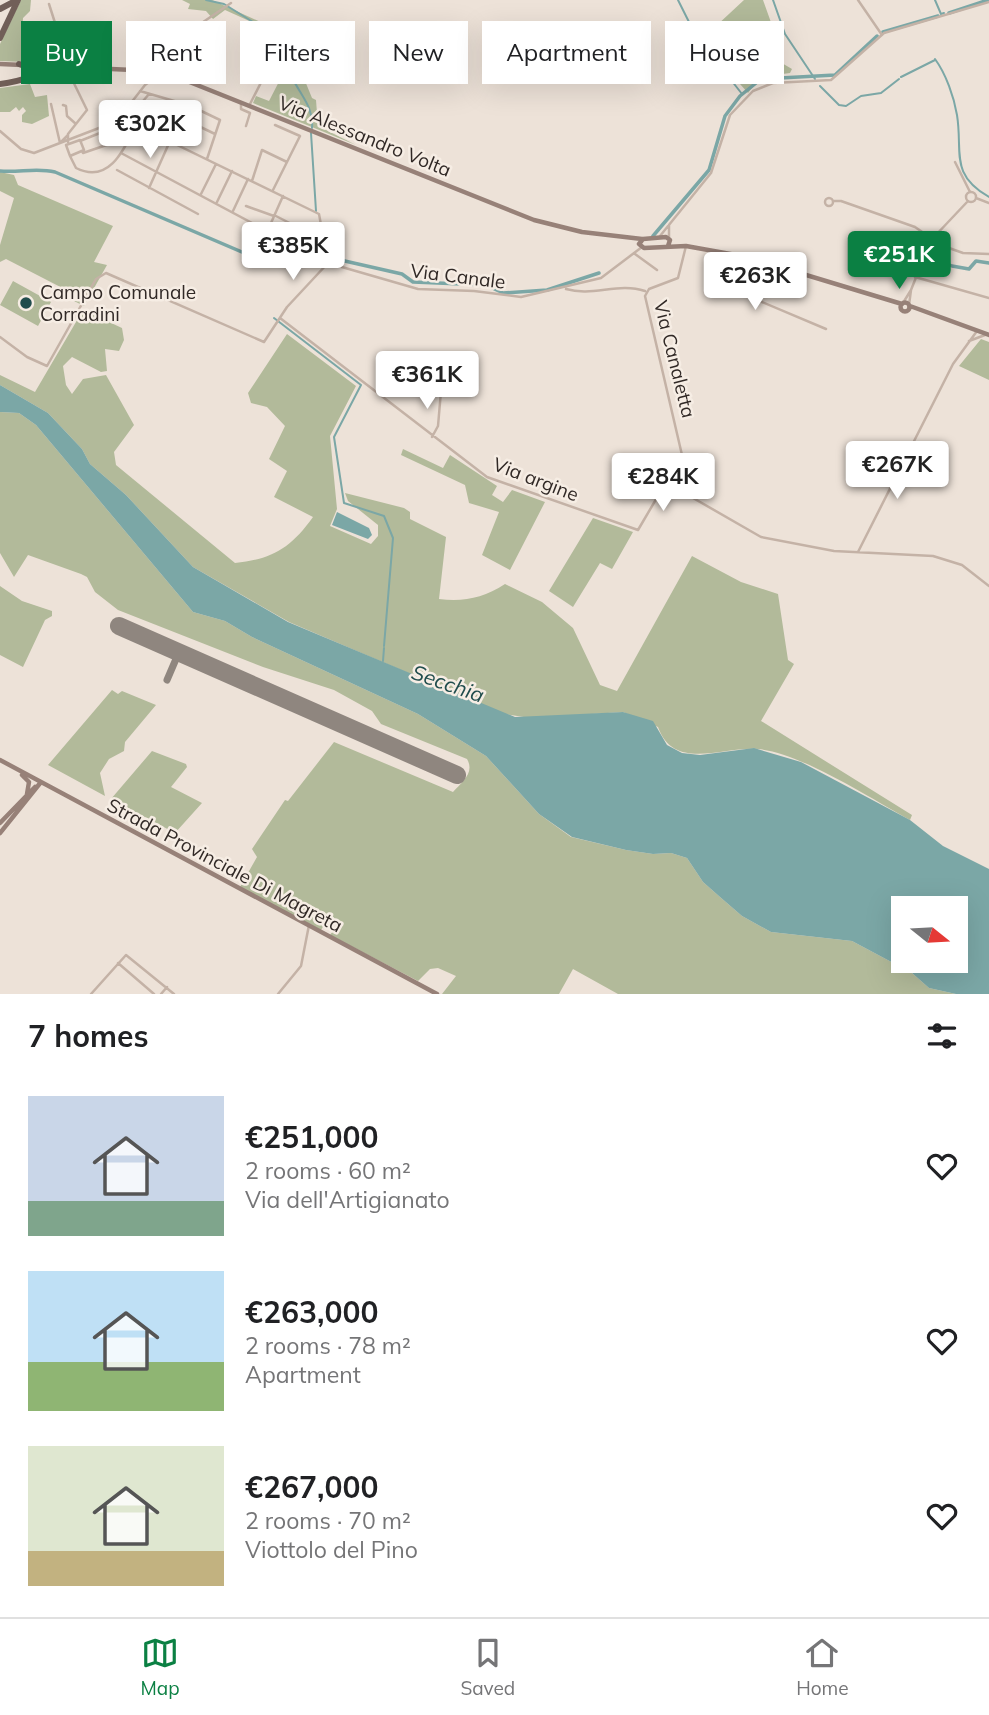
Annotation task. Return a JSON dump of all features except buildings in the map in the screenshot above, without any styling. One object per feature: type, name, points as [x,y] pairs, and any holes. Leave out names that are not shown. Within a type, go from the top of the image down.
[{"type":"main road","points":[[5,28],[5,16],[0,11],[17,0]]},
{"type":"main road","points":[[0,38],[17,0]]},
{"type":"main road","name":"Via Alessandro Volta","points":[[0,64],[19,64]]},
{"type":"main road","points":[[0,84],[21,79]]},
{"type":"main road","name":"Via Alessandro Volta","points":[[192,84],[250,104],[534,220],[582,232],[634,240],[641,244]]},
{"type":"main road","points":[[641,244],[655,240],[750,258],[906,306],[988,335]]},
{"type":"main road","points":[[641,244],[669,242]]},
{"type":"main road","name":"Strada Provinciale Di Magreta","points":[[0,760],[437,994]]},
{"type":"main road","points":[[8,764],[29,782],[24,799]]},
{"type":"main road","points":[[0,833],[41,782]]},
{"type":"main road","points":[[0,823],[41,782]]},
{"type":"main road","points":[[33,794],[45,787],[68,796]]},
{"type":"street","points":[[858,0],[882,35]]},
{"type":"street","points":[[655,240],[711,173],[730,115],[749,94],[768,84],[834,79],[882,35],[989,2]]},
{"type":"street","points":[[49,4],[54,21]]},
{"type":"street","points":[[205,21],[228,5]]},
{"type":"street","points":[[51,104],[60,143],[87,110],[76,84]]},
{"type":"street","points":[[78,140],[116,122],[146,84]]},
{"type":"street","points":[[250,104],[260,84]]},
{"type":"street","points":[[140,91],[181,103],[163,137]]},
{"type":"street","points":[[132,114],[149,93]]},
{"type":"street","points":[[242,101],[241,109],[250,113],[246,126]]},
{"type":"street","points":[[63,105],[68,110],[64,113],[76,124]]},
{"type":"street","points":[[193,107],[220,120],[207,159]]},
{"type":"street","points":[[187,120],[215,134]]},
{"type":"street","points":[[0,337],[27,357],[47,366],[96,279],[106,273],[264,342],[279,320],[328,263],[319,214],[163,137],[116,122]]},
{"type":"street","points":[[272,191],[300,136],[275,125]]},
{"type":"street","points":[[0,131],[30,152],[66,144],[115,127],[135,127]]},
{"type":"street","points":[[68,135],[66,144],[76,168],[95,173],[107,169],[121,153],[135,127]]},
{"type":"street","points":[[70,156],[130,137]]},
{"type":"street","points":[[78,140],[82,151]]},
{"type":"street","points":[[149,188],[170,141]]},
{"type":"street","points":[[232,211],[250,180],[262,150],[287,162]]},
{"type":"street","points":[[121,153],[217,202],[295,250],[316,250]]},
{"type":"street","points":[[955,162],[970,192],[975,194],[976,198],[989,203]]},
{"type":"street","points":[[201,194],[216,164]]},
{"type":"street","points":[[117,170],[198,214]]},
{"type":"street","points":[[217,202],[232,172]]},
{"type":"street","points":[[968,201],[966,197],[970,192]]},
{"type":"street","points":[[267,231],[283,196]]},
{"type":"street","points":[[934,243],[934,237],[968,201],[976,198]]},
{"type":"street","points":[[833,201],[841,201],[915,227],[934,237]]},
{"type":"street","points":[[246,206],[305,231]]},
{"type":"street","points":[[669,225],[669,242]]},
{"type":"street","points":[[928,236],[926,240],[929,245]]},
{"type":"street","points":[[906,306],[929,245],[934,243],[963,253],[989,254]]},
{"type":"street","name":"Via Canale","points":[[328,263],[425,289],[474,290],[515,297],[601,278],[635,254],[641,244]]},
{"type":"street","name":"Via Canaletta","points":[[638,530],[680,460],[682,446],[645,299],[646,292],[677,279],[686,246]]},
{"type":"street","points":[[635,254],[657,271]]},
{"type":"street","points":[[750,258],[741,287],[743,294],[826,328]]},
{"type":"street","points":[[915,277],[989,298]]},
{"type":"street","points":[[563,288],[587,293],[612,287],[646,292]]},
{"type":"street","name":"Via argine","points":[[279,320],[486,477],[638,530]]},
{"type":"street","points":[[968,328],[972,337]]},
{"type":"street","points":[[858,552],[953,364],[977,331]]},
{"type":"street","points":[[972,337],[988,335]]},
{"type":"street","points":[[432,437],[438,426],[441,391]]},
{"type":"street","points":[[667,483],[757,535],[829,550],[891,552],[950,560],[989,586]]},
{"type":"street","points":[[278,994],[300,966],[309,926]]},
{"type":"street","points":[[91,994],[124,956],[131,957],[174,994]]},
{"type":"street","points":[[118,963],[154,994]]},
{"type":"street","points":[[161,994],[167,988]]},
{"type":"green space","points":[[21,0],[31,0],[30,11],[21,21],[21,62],[0,61],[0,44]]},
{"type":"green space","points":[[182,0],[212,0],[258,21],[249,21],[225,10],[213,19],[206,11],[188,9],[190,4]]},
{"type":"green space","points":[[744,0],[763,0],[770,21],[721,21]]},
{"type":"green space","points":[[784,64],[792,69],[790,73],[784,74]]},
{"type":"green space","points":[[30,84],[35,97],[47,95],[49,116],[32,124],[22,122],[22,115],[26,111],[23,107],[19,111],[16,107],[10,112],[0,112],[0,88]]},
{"type":"green space","points":[[278,84],[306,84],[312,98],[316,100],[318,126],[356,145],[253,103],[256,96],[269,101]]},
{"type":"green space","points":[[740,84],[755,84],[748,93]]},
{"type":"green space","points":[[0,172],[14,175],[18,185],[113,226],[94,262],[107,265],[84,306],[74,301],[76,295],[6,259],[0,262],[0,245],[14,198],[0,191]]},
{"type":"green space","name":"Campo Comunale Corradini","points":[[13,281],[51,302],[38,326],[0,305]]},
{"type":"green space","points":[[83,310],[122,328],[124,340],[119,351],[105,349],[107,371],[101,372],[72,357],[63,366],[66,385],[72,394],[83,379],[106,375],[134,425],[114,452],[116,465],[235,563],[260,559],[288,545],[313,517],[274,497],[287,471],[269,459],[285,426],[267,407],[251,403],[248,393],[287,334],[356,386],[330,436],[337,509],[330,526],[371,544],[378,536],[378,525],[348,501],[345,493],[404,508],[410,512],[410,519],[446,537],[439,599],[473,598],[505,584],[542,602],[573,628],[600,685],[617,691],[692,556],[741,582],[778,594],[788,660],[794,664],[761,721],[912,815],[910,820],[814,767],[775,752],[744,749],[701,754],[675,749],[665,741],[658,727],[623,712],[530,718],[504,714],[289,622],[193,567],[126,495],[90,464],[82,449],[48,413],[0,385],[0,375],[35,392]]},
{"type":"green space","points":[[981,339],[989,342],[989,380],[959,366]]},
{"type":"green space","points":[[0,412],[19,413],[36,425],[193,612],[225,621],[252,637],[418,714],[486,756],[539,814],[571,837],[626,850],[653,854],[671,853],[687,858],[703,882],[720,897],[742,916],[771,932],[852,941],[891,962],[891,973],[912,973],[929,988],[956,994],[618,994],[573,969],[559,994],[442,994],[456,976],[438,968],[430,969],[418,981],[330,935],[338,924],[328,919],[321,930],[240,887],[257,857],[252,849],[285,800],[288,801],[334,742],[453,792],[468,773],[467,759],[381,724],[372,711],[334,690],[263,667],[118,610],[95,592],[87,577],[81,574],[28,555],[14,577],[0,553]]},
{"type":"green space","points":[[403,449],[443,468],[450,455],[497,486],[492,495],[503,502],[512,490],[545,502],[510,570],[482,555],[499,512],[469,503],[465,485],[401,455]]},
{"type":"green space","points":[[593,518],[633,532],[612,569],[600,563],[573,607],[549,591]]},
{"type":"green space","points":[[0,586],[22,601],[52,611],[52,616],[45,620],[23,667],[0,655]]},
{"type":"green space","points":[[112,690],[118,694],[122,691],[156,705],[125,742],[124,751],[109,759],[100,773],[105,796],[48,765]]},
{"type":"green space","points":[[152,751],[186,764],[187,767],[171,787],[202,803],[175,833],[111,799]]},
{"type":"water","points":[[0,385],[48,413],[82,449],[90,464],[126,495],[193,567],[288,622],[515,717],[623,712],[653,721],[667,745],[682,753],[700,755],[754,748],[801,762],[910,820],[943,846],[989,869],[989,994],[956,994],[929,988],[912,973],[968,973],[968,896],[891,896],[891,962],[852,941],[771,932],[742,916],[720,897],[703,882],[687,858],[671,853],[653,854],[626,850],[572,837],[539,814],[486,756],[418,714],[252,637],[225,621],[193,612],[36,425],[19,413],[0,412]]},
{"type":"water","points":[[337,512],[369,528],[372,535],[368,539],[332,525]]},
{"type":"waterway","points":[[206,0],[224,4],[253,22],[287,35],[289,70],[311,113],[312,128]]},
{"type":"waterway","points":[[678,0],[688,21]]},
{"type":"waterway","points":[[773,0],[785,34],[815,79]]},
{"type":"waterway","points":[[935,0],[941,14],[944,13]]},
{"type":"waterway","points":[[949,13],[988,0]]},
{"type":"waterway","points":[[883,32],[938,16]]},
{"type":"waterway","points":[[653,236],[709,170],[725,116],[740,96],[761,79],[835,75],[877,36]]},
{"type":"waterway","points":[[935,59],[954,101],[963,171],[968,180],[989,197]]},
{"type":"waterway","points":[[901,77],[935,60]]},
{"type":"waterway","points":[[820,86],[839,105],[846,106],[861,96],[881,93],[899,79]]},
{"type":"waterway","points":[[734,84],[742,94]]},
{"type":"waterway","points":[[311,133],[316,211]]},
{"type":"waterway","points":[[0,171],[55,172],[249,255],[316,255]]},
{"type":"waterway","points":[[927,256],[952,266],[969,269],[976,261],[989,263]]},
{"type":"waterway","points":[[336,259],[402,274],[413,282],[486,285],[503,293],[547,290],[599,273]]},
{"type":"waterway","points":[[274,318],[361,385],[334,437],[344,503],[384,516],[393,538],[384,646]]},
{"type":"waterway","points":[[383,661],[384,648]]},
{"type":"taxiway","points":[[167,680],[179,652]]},
{"type":"runway","points":[[119,626],[457,775]]},
{"type":"place","name":"Campo Comunale Corradini","points":[[26,303]]},
{"type":"water label","name":"Secchia","points":[[448,683]]}]
